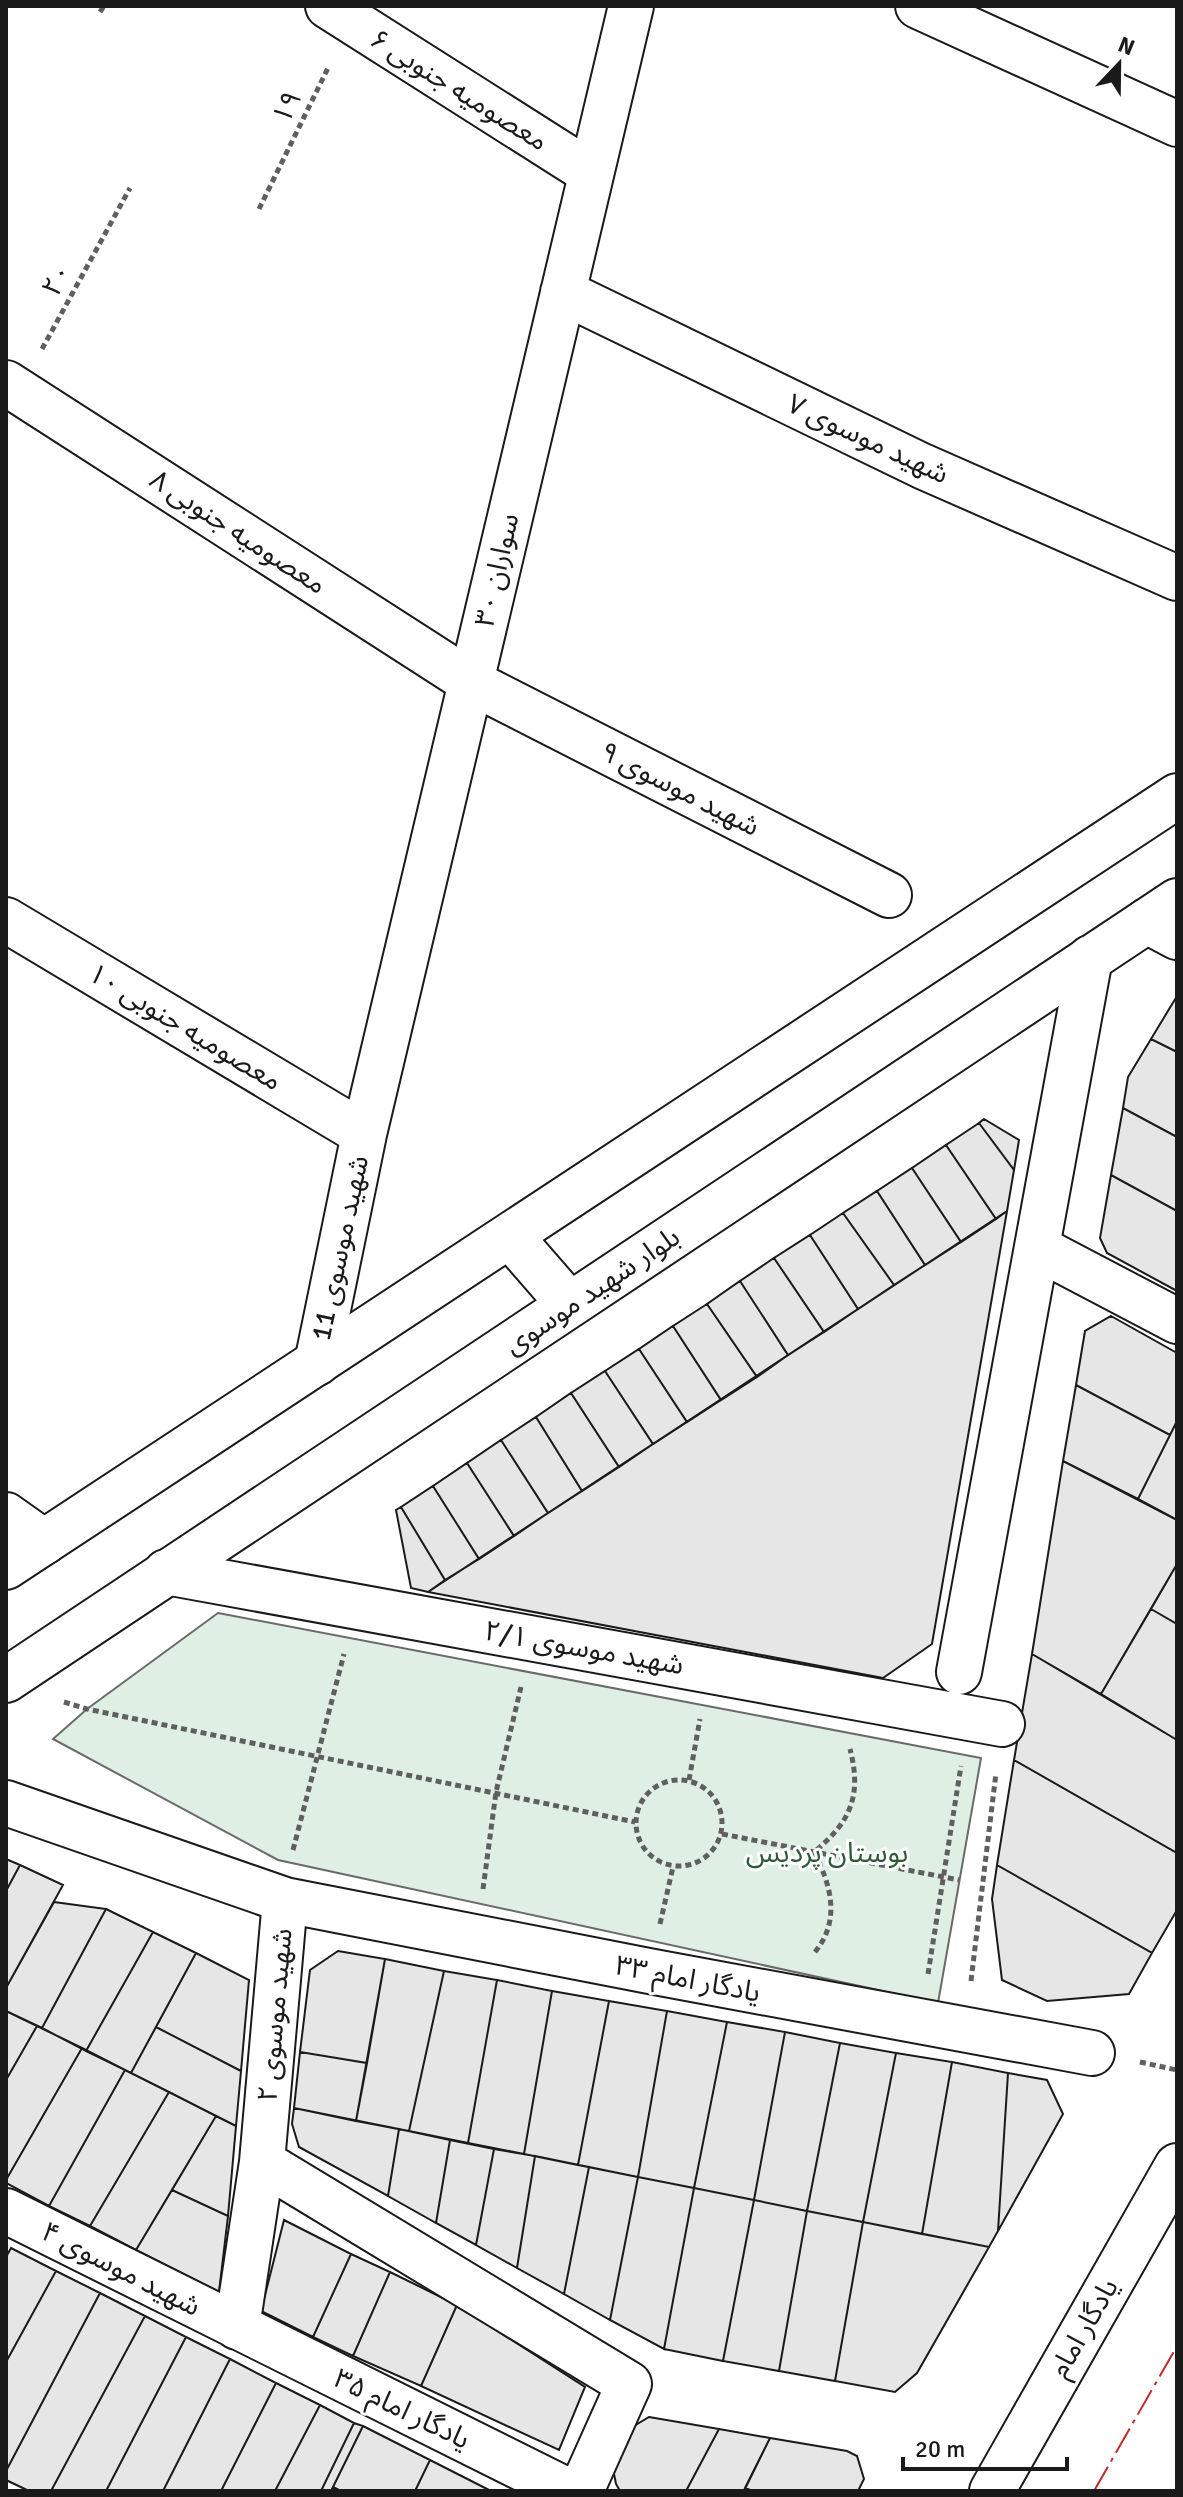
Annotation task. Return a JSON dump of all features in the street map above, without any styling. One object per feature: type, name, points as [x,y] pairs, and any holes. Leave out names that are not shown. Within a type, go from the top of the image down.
[{"type":"street","name":"سواران ۳۰","points":[[364,1134],[631,6]]},
{"type":"street","points":[[918,6],[1177,124]]},
{"type":"street","name":"معصومیه جنوبی ۶","points":[[339,14],[591,173]]},
{"type":"street","name":"شهید موسوی ۷","points":[[563,292],[922,466],[1177,578]]},
{"type":"street","name":"معصومیه جنوبی ۸","points":[[12,387],[471,682]]},
{"type":"street","name":"شهید موسوی ۹","points":[[471,682],[889,895]]},
{"type":"street","points":[[6,1567],[1177,796]]},
{"type":"street","name":"معصومیه جنوبی ۱۰","points":[[6,920],[364,1134]]},
{"type":"street","name":"بلوار شهید موسوی","points":[[6,1680],[1090,958],[1167,920]]},
{"type":"street","points":[[959,1672],[1090,958]]},
{"type":"street","name":"شهید موسوی 11","points":[[317,1363],[364,1134]]},
{"type":"street","points":[[510,1236],[570,1305]]},
{"type":"street","points":[[1038,1248],[1177,1321]]},
{"type":"street","points":[[6,1515],[44,1542]]},
{"type":"street","name":"شهید موسوی ۲/۱","points":[[166,1572],[986,1721]]},
{"type":"street","name":"شهید موسوی ۲","points":[[6,1803],[285,1900],[262,2162],[237,2327]]},
{"type":"street","name":"یادگار امام ۳۳","points":[[285,1900],[1092,2053]]},
{"type":"street","points":[[262,2162],[629,2384],[581,2491]]},
{"type":"street","name":"یادگار امام","points":[[992,2491],[1177,2166]]},
{"type":"street","name":"شهید موسوی ۴","points":[[6,2211],[237,2327]]},
{"type":"street","name":"یادگار امام ۳۵","points":[[237,2327],[568,2491]]},
{"type":"path","name":"۱۹","points":[[259,209],[339,14]]},
{"type":"path","name":"۲۰","points":[[12,387],[130,188]]},
{"type":"path","points":[[285,1900],[289,1863],[316,1754],[359,1608]]},
{"type":"path","points":[[478,1939],[496,1792],[532,1639]]},
{"type":"path","points":[[689,1780],[709,1671]]},
{"type":"path","points":[[814,1852],[830,1839],[855,1798],[856,1777],[845,1732],[851,1697]]},
{"type":"path","points":[[60,1700],[87,1709],[635,1822]]},
{"type":"path","points":[[921,2022],[943,1877],[986,1721]]},
{"type":"path","points":[[965,2030],[986,1721]]},
{"type":"path","points":[[670,1780],[689,1780],[710,1791],[722,1811],[722,1834],[712,1853],[694,1864],[673,1867],[653,1859],[640,1843],[635,1822],[640,1803],[652,1788],[670,1780]]},
{"type":"path","points":[[722,1834],[959,1880]]},
{"type":"path","points":[[794,1998],[797,1973],[822,1943],[832,1914],[829,1886],[814,1852]]},
{"type":"green space","name":"بوستان پردیس","points":[[218,1613],[981,1758],[938,2003],[278,1860],[53,1739],[87,1709]]},
{"type":"building","points":[[1177,996],[1177,1052],[1151,1039]]},
{"type":"building","points":[[1151,1039],[1177,1052],[1177,1137],[1123,1108],[1128,1077]]},
{"type":"building","points":[[1123,1108],[1177,1137],[1177,1211],[1111,1175]]},
{"type":"building","points":[[984,1119],[1019,1140],[1014,1170],[979,1123]]},
{"type":"building","points":[[979,1123],[1014,1170],[1007,1211],[996,1219],[946,1145]]},
{"type":"building","points":[[946,1145],[996,1219],[961,1242],[912,1168]]},
{"type":"building","points":[[912,1168],[961,1242],[925,1265],[877,1191]]},
{"type":"building","points":[[1111,1175],[1177,1211],[1177,1291],[1107,1253],[1100,1238]]},
{"type":"building","points":[[877,1191],[925,1265],[894,1285],[843,1213]]},
{"type":"building","points":[[1007,1211],[932,1644],[883,1678],[428,1592]]},
{"type":"building","points":[[843,1213],[894,1285],[858,1309],[810,1235]]},
{"type":"building","points":[[810,1235],[858,1309],[824,1332],[774,1258]]},
{"type":"building","points":[[774,1258],[824,1332],[788,1355],[740,1281]]},
{"type":"building","points":[[740,1281],[788,1355],[757,1377],[707,1304]]},
{"type":"building","points":[[707,1304],[757,1377],[721,1400],[673,1326]]},
{"type":"building","points":[[1111,1316],[1177,1353],[1177,1421],[1170,1435],[1076,1385],[1085,1331]]},
{"type":"building","points":[[673,1326],[721,1400],[687,1422],[639,1349]]},
{"type":"building","points":[[639,1349],[687,1422],[653,1444],[605,1371]]},
{"type":"building","points":[[605,1371],[653,1444],[619,1467],[571,1393]]},
{"type":"building","points":[[1076,1385],[1170,1435],[1138,1499],[1063,1461]]},
{"type":"building","points":[[571,1393],[619,1467],[582,1491],[536,1417]]},
{"type":"building","points":[[536,1417],[582,1491],[548,1513],[501,1440]]},
{"type":"building","points":[[1177,1421],[1177,1520],[1138,1499]]},
{"type":"building","points":[[501,1440],[548,1513],[514,1536],[467,1463]]},
{"type":"building","points":[[1063,1461],[1177,1520],[1177,1564],[1101,1694],[1032,1654]]},
{"type":"building","points":[[467,1463],[514,1536],[479,1559],[433,1486]]},
{"type":"building","points":[[433,1486],[479,1559],[445,1580],[401,1507]]},
{"type":"building","points":[[401,1507],[445,1580],[428,1592],[411,1588],[396,1510]]},
{"type":"building","points":[[1177,1564],[1177,1624],[1151,1609]]},
{"type":"building","points":[[1151,1609],[1177,1624],[1177,1740],[1101,1694]]},
{"type":"building","points":[[1032,1654],[1177,1740],[1177,1853],[1014,1760]]},
{"type":"building","points":[[1014,1760],[1177,1853],[1177,1910],[1152,1953],[997,1865]]},
{"type":"building","points":[[6,1859],[20,1865],[6,1891]]},
{"type":"building","points":[[20,1865],[63,1885],[6,1988],[6,1891]]},
{"type":"building","points":[[997,1865],[1152,1953],[1129,1994],[1047,2001],[1002,1980],[992,1899]]},
{"type":"building","points":[[54,1902],[106,1909],[42,2028],[6,2011],[6,1988]]},
{"type":"building","points":[[106,1909],[153,1932],[86,2051],[42,2028]]},
{"type":"building","points":[[153,1932],[196,1953],[131,2073],[86,2051]]},
{"type":"building","points":[[338,1951],[385,1959],[367,2063],[300,2052],[310,1970]]},
{"type":"building","points":[[196,1953],[249,1980],[241,2071],[156,2027]]},
{"type":"building","points":[[385,1959],[444,1971],[409,2131],[356,2121]]},
{"type":"building","points":[[444,1971],[497,1980],[468,2143],[409,2131]]},
{"type":"building","points":[[497,1980],[552,1991],[524,2154],[468,2143]]},
{"type":"building","points":[[552,1991],[609,2001],[578,2165],[524,2154]]},
{"type":"building","points":[[609,2001],[667,2011],[638,2177],[578,2165]]},
{"type":"building","points":[[6,2011],[37,2026],[6,2080]]},
{"type":"building","points":[[667,2011],[727,2022],[694,2188],[638,2177]]},
{"type":"building","points":[[727,2022],[785,2032],[754,2200],[694,2188]]},
{"type":"building","points":[[37,2026],[82,2048],[6,2180],[6,2080]]},
{"type":"building","points":[[156,2027],[241,2071],[236,2126],[131,2073]]},
{"type":"building","points":[[785,2032],[840,2043],[807,2211],[754,2200]]},
{"type":"building","points":[[840,2043],[896,2053],[863,2222],[807,2211]]},
{"type":"building","points":[[82,2048],[125,2070],[49,2206],[6,2183],[6,2180]]},
{"type":"building","points":[[300,2052],[367,2063],[356,2121],[294,2108]]},
{"type":"building","points":[[896,2053],[952,2062],[922,2234],[863,2222]]},
{"type":"building","points":[[952,2062],[1008,2073],[998,2231],[989,2247],[922,2234]]},
{"type":"building","points":[[125,2070],[169,2092],[90,2226],[49,2206]]},
{"type":"building","points":[[1008,2073],[1047,2080],[1063,2114],[998,2231]]},
{"type":"building","points":[[169,2092],[216,2116],[136,2250],[90,2226]]},
{"type":"building","points":[[294,2108],[399,2129],[388,2196],[299,2147],[292,2124]]},
{"type":"building","points":[[216,2116],[236,2126],[228,2216],[172,2190]]},
{"type":"building","points":[[399,2129],[450,2140],[436,2223],[388,2196]]},
{"type":"building","points":[[450,2140],[494,2149],[476,2245],[436,2223]]},
{"type":"building","points":[[494,2149],[535,2156],[517,2268],[476,2245]]},
{"type":"building","points":[[535,2156],[589,2167],[564,2294],[517,2268]]},
{"type":"building","points":[[589,2167],[638,2177],[610,2320],[564,2294]]},
{"type":"building","points":[[638,2177],[694,2188],[664,2349],[610,2320]]},
{"type":"building","points":[[694,2188],[754,2200],[723,2361],[664,2349]]},
{"type":"building","points":[[172,2190],[228,2216],[219,2292],[136,2250]]},
{"type":"building","points":[[754,2200],[807,2211],[779,2371],[723,2361]]},
{"type":"building","points":[[807,2211],[863,2222],[835,2381],[779,2371]]},
{"type":"building","points":[[284,2220],[351,2254],[313,2337],[261,2311]]},
{"type":"building","points":[[863,2222],[989,2247],[917,2373],[895,2392],[835,2381]]},
{"type":"building","points":[[11,2248],[56,2271],[6,2362],[6,2257]]},
{"type":"building","points":[[351,2254],[390,2272],[353,2356],[313,2337]]},
{"type":"building","points":[[56,2271],[100,2293],[6,2471],[6,2362]]},
{"type":"building","points":[[390,2272],[457,2305],[421,2386],[353,2356]]},
{"type":"building","points":[[100,2293],[145,2316],[51,2491],[29,2491],[6,2480],[6,2471]]},
{"type":"building","points":[[457,2305],[585,2387],[559,2450],[421,2386]]},
{"type":"building","points":[[145,2316],[186,2337],[106,2491],[51,2491]]},
{"type":"building","points":[[186,2337],[230,2359],[163,2491],[106,2491]]},
{"type":"building","points":[[230,2359],[276,2383],[221,2491],[163,2491]]},
{"type":"building","points":[[276,2383],[320,2405],[275,2491],[221,2491]]},
{"type":"building","points":[[320,2405],[354,2423],[321,2491],[275,2491]]},
{"type":"building","points":[[649,2417],[719,2429],[686,2491],[620,2491],[616,2484],[613,2469],[629,2429]]},
{"type":"building","points":[[354,2423],[363,2426],[331,2491],[321,2491]]},
{"type":"building","points":[[363,2426],[430,2460],[415,2491],[341,2491],[333,2487]]},
{"type":"building","points":[[719,2429],[770,2438],[744,2491],[686,2491]]},
{"type":"building","points":[[770,2438],[847,2451],[857,2456],[864,2479],[858,2491],[753,2491],[745,2488]]},
{"type":"building","points":[[430,2460],[491,2491],[415,2491]]},
{"type":"power","points":[[1094,2491],[1177,2346]]}]
